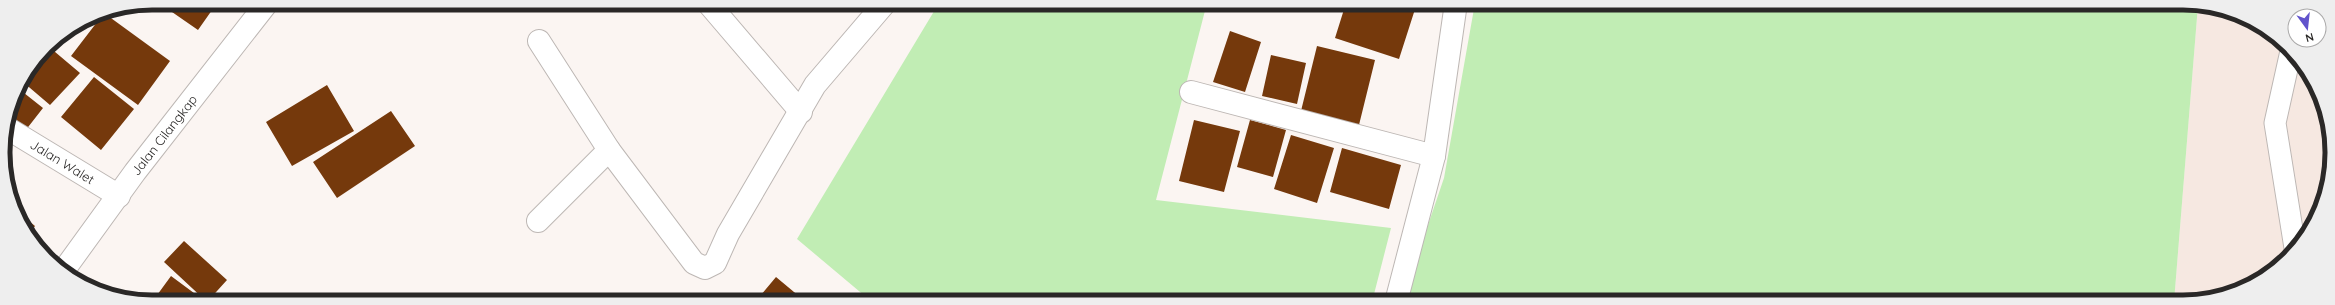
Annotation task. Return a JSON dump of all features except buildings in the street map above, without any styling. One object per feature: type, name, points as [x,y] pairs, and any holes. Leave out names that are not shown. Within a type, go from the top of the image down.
[{"type":"street","name":"Jalan Cilangkap","points":[[67,266],[135,172],[262,10]]},
{"type":"street","points":[[714,10],[801,112]]},
{"type":"street","points":[[539,40],[609,150],[694,263],[706,268],[715,263],[728,234],[801,112],[814,85],[879,10]]},
{"type":"street","points":[[1398,295],[1434,156],[1455,10]]},
{"type":"street","points":[[1191,92],[1434,156]]},
{"type":"street","name":"Jalan Walet","points":[[12,131],[119,196]]},
{"type":"street","points":[[538,221],[609,150]]},
{"type":"lane","points":[[2289,58],[2275,123],[2295,240]]},
{"type":"shaded area","points":[[2198,11],[2219,15],[2254,29],[2276,45],[2296,66],[2310,89],[2320,116],[2325,143],[2325,162],[2320,189],[2306,224],[2296,239],[2276,260],[2254,276],[2237,284],[2201,294],[2175,295]]},
{"type":"green space","points":[[935,10],[1205,10],[1156,200],[1391,228],[1374,295],[864,295],[797,239]]},
{"type":"green space","points":[[1474,10],[2198,11],[2175,295],[1407,295],[1413,269],[1444,178]]}]
